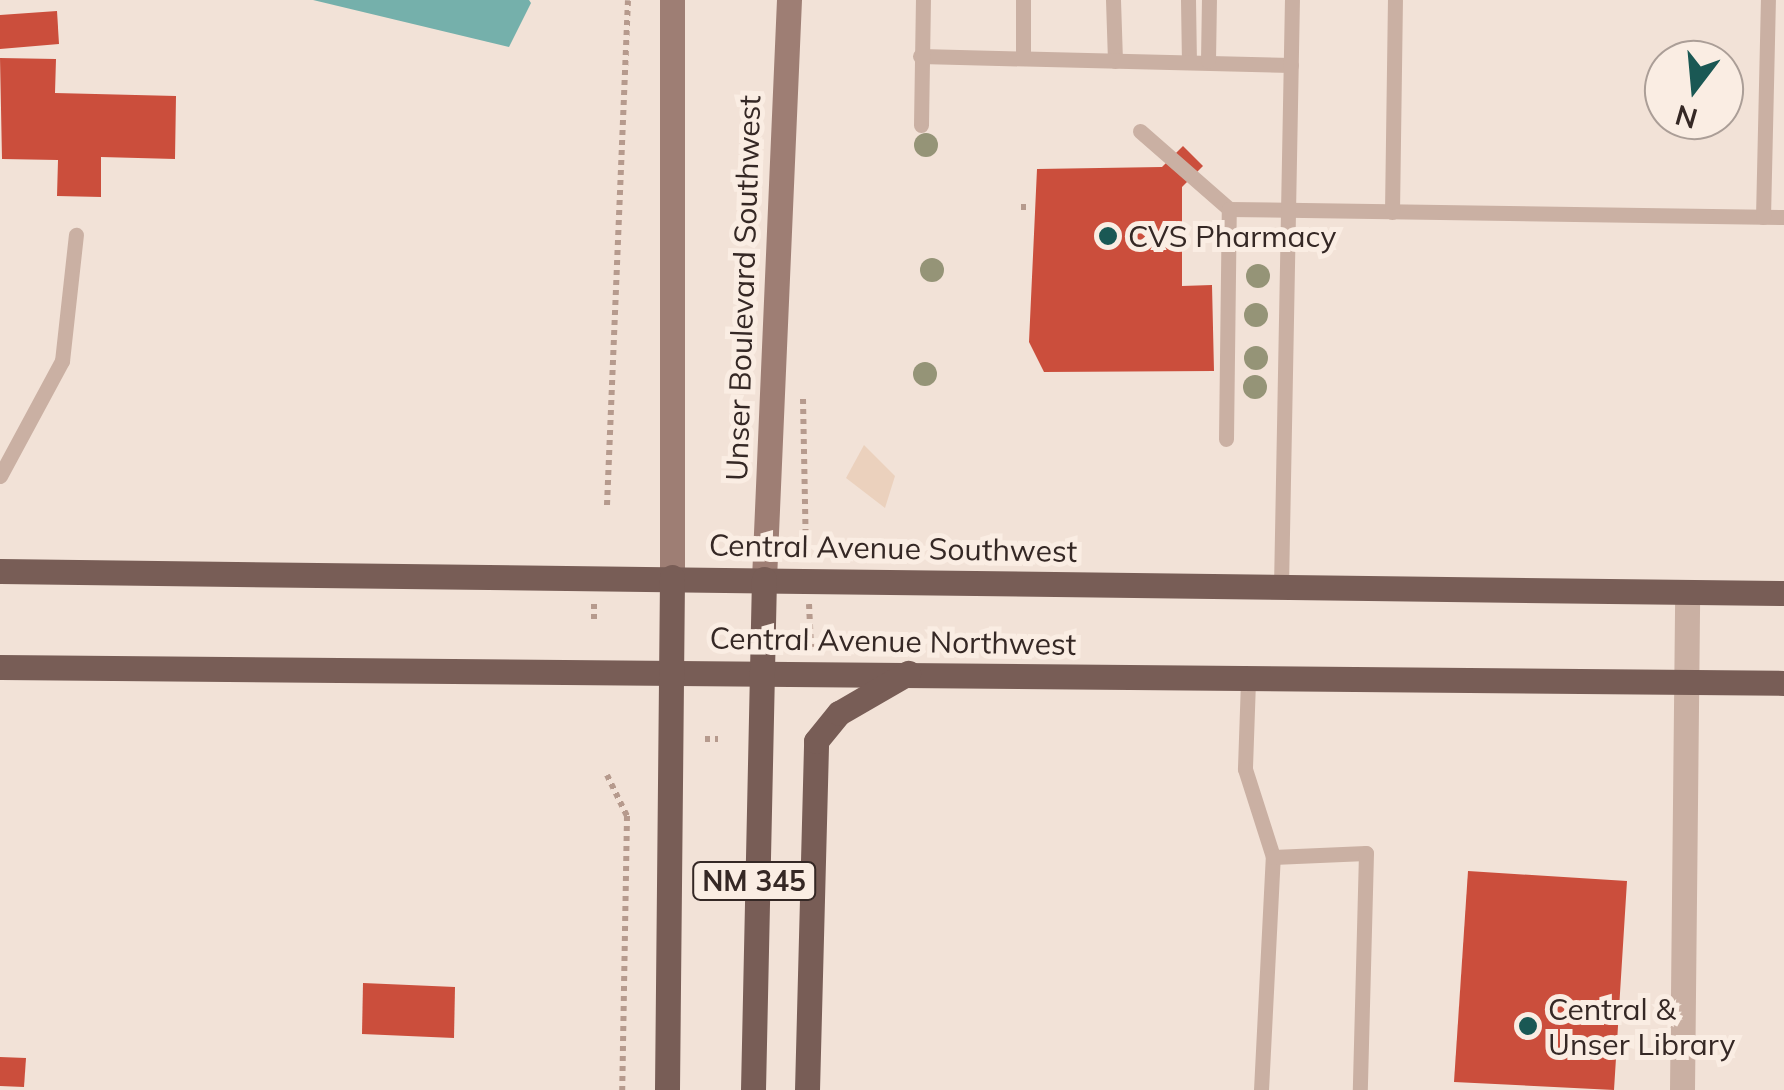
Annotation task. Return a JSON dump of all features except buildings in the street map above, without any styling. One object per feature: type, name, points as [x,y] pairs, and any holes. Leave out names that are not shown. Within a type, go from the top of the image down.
[{"type":"main road","points":[[672,0],[672,577]]},
{"type":"main road","name":"Unser Boulevard Southwest","points":[[764,579],[789,0]]},
{"type":"main road","name":"Central Avenue Southwest","points":[[0,571],[1784,593]]},
{"type":"main road","name":"NM 345","points":[[667,1090],[672,577]]},
{"type":"main road","name":"NM 345","points":[[753,1090],[764,579]]},
{"type":"main road","name":"Central Avenue Northwest","points":[[0,667],[761,671],[1248,681],[1784,682]]},
{"type":"main road","points":[[808,1090],[816,741],[839,712],[908,673]]},
{"type":"street","points":[[1682,1090],[1681,682],[1686,593]]},
{"type":"lane","points":[[920,126],[923,0]]},
{"type":"lane","points":[[1023,0],[1023,58]]},
{"type":"lane","points":[[1113,0],[1115,60]]},
{"type":"lane","points":[[1188,0],[1188,62]]},
{"type":"lane","points":[[1208,0],[1208,62]]},
{"type":"lane","points":[[1281,587],[1292,0]]},
{"type":"lane","points":[[1392,212],[1395,0]]},
{"type":"lane","points":[[1763,217],[1768,0]]},
{"type":"lane","points":[[920,56],[1291,65]]},
{"type":"lane","points":[[1140,130],[1229,209],[1784,217]]},
{"type":"lane","points":[[1226,439],[1229,209]]},
{"type":"lane","points":[[0,476],[62,361],[76,235]]},
{"type":"lane","points":[[1248,681],[1245,769],[1273,856],[1262,1090]]},
{"type":"lane","points":[[1273,856],[1366,853],[1360,1090]]},
{"type":"path","points":[[607,505],[628,0]]},
{"type":"path","points":[[802,504],[812,672]]},
{"type":"path","points":[[594,603],[594,623]]},
{"type":"path","points":[[705,739],[718,738]]},
{"type":"path","points":[[607,775],[627,816],[622,1090]]},
{"type":"shaded area","points":[[864,445],[895,476],[885,508],[846,478]]},
{"type":"water","points":[[313,0],[529,0],[531,3],[509,47]]},
{"type":"place","name":"CVS Pharmacy","points":[[1108,236]]},
{"type":"place","name":"Central & Unser Library","points":[[1528,1026]]}]
